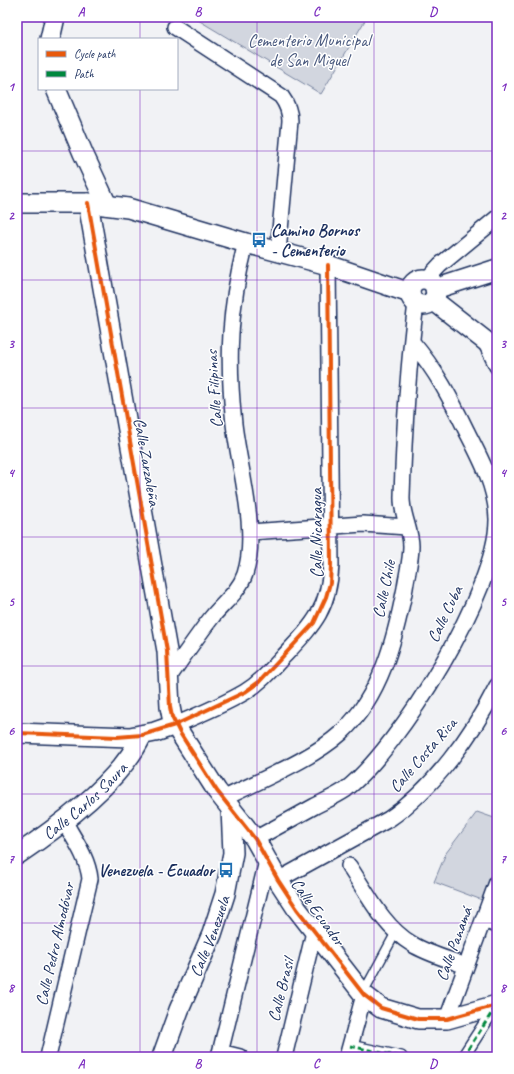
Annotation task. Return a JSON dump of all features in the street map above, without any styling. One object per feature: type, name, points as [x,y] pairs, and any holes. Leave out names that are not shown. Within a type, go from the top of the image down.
[{"type":"street","points":[[50,38],[55,17]]},
{"type":"street","points":[[175,27],[281,96],[286,103],[290,112],[290,121],[278,252]]},
{"type":"street","points":[[56,90],[83,153],[108,205]]},
{"type":"street","points":[[17,203],[88,203],[142,211],[246,243],[424,293],[491,346],[497,366]]},
{"type":"street","name":"Calle Zarzaleña","points":[[88,203],[167,651],[170,707],[176,725]]},
{"type":"street","points":[[424,293],[440,265],[497,218]]},
{"type":"street","name":"Calle Filipinas","points":[[169,677],[205,626],[240,585],[247,562],[250,532],[234,423],[229,346],[233,299],[246,243]]},
{"type":"street","name":"Calle Nicaragua","points":[[176,725],[215,708],[245,692],[259,682],[314,623],[326,597],[330,583],[328,265]]},
{"type":"street","points":[[424,293],[497,269]]},
{"type":"street","name":"Calle Chile","points":[[227,804],[328,743],[341,733],[364,706],[378,679],[391,644],[400,613],[411,556],[411,540],[401,503],[412,342],[424,293]]},
{"type":"street","name":"Calle Cuba","points":[[255,839],[344,791],[367,771],[426,693],[462,625],[488,565],[496,534],[497,519],[495,502],[487,473],[446,388],[429,362],[412,342]]},
{"type":"street","points":[[250,532],[363,524],[407,527]]},
{"type":"street","name":"Calle Costa Rica","points":[[278,880],[376,827],[405,807],[446,763],[473,727],[497,686]]},
{"type":"street","points":[[18,735],[116,737],[142,735],[176,725]]},
{"type":"street","name":"Calle Ecuador","points":[[176,725],[227,804],[255,839],[278,880],[314,932],[363,994],[381,1008],[418,1019],[447,1019],[497,1005]]},
{"type":"street","name":"Calle Carlos Saura","points":[[17,855],[64,821],[118,771],[137,746],[142,735]]},
{"type":"street","name":"Calle Venezuela","points":[[162,1057],[179,1010],[212,934],[225,894],[233,853],[227,804]]},
{"type":"street","name":"Calle Pedro Almodóvar","points":[[48,1057],[90,879],[89,869],[85,859],[64,821]]},
{"type":"street","points":[[240,1057],[220,1055],[267,860]]},
{"type":"street","points":[[349,866],[384,919],[396,932],[422,949],[466,966]]},
{"type":"street","name":"Calle Panamá","points":[[447,1019],[497,882]]},
{"type":"street","points":[[483,920],[497,926]]},
{"type":"street","name":"Calle Brasil","points":[[284,1057],[314,932]]},
{"type":"street","points":[[363,994],[348,1051],[401,1057]]},
{"type":"street","points":[[463,1057],[497,1005]]},
{"type":"lane","points":[[363,994],[396,932]]},
{"type":"green space","name":"Cementerio Municipal de San Miguel","points":[[193,17],[367,17],[321,94]]},
{"type":"green space","points":[[477,812],[497,819],[497,861],[482,900],[434,882],[446,853]]},
{"type":"marked path","points":[[463,1057],[497,1005]]},
{"type":"marked path","points":[[350,1046],[401,1057]]},
{"type":"cycle path","points":[[88,203],[167,651],[170,707],[172,717],[180,733],[217,791],[255,839],[278,880],[297,909],[364,995],[381,1008],[418,1019],[447,1019],[497,1005]]},
{"type":"cycle path","points":[[17,733],[117,737],[142,735],[175,725],[245,692],[259,682],[314,623],[326,597],[330,583],[331,565],[328,265]]},
{"type":"place","name":"Camino Bornos - Cementerio","points":[[259,240]]},
{"type":"place","name":"Venezuela - Ecuador","points":[[226,870]]}]
